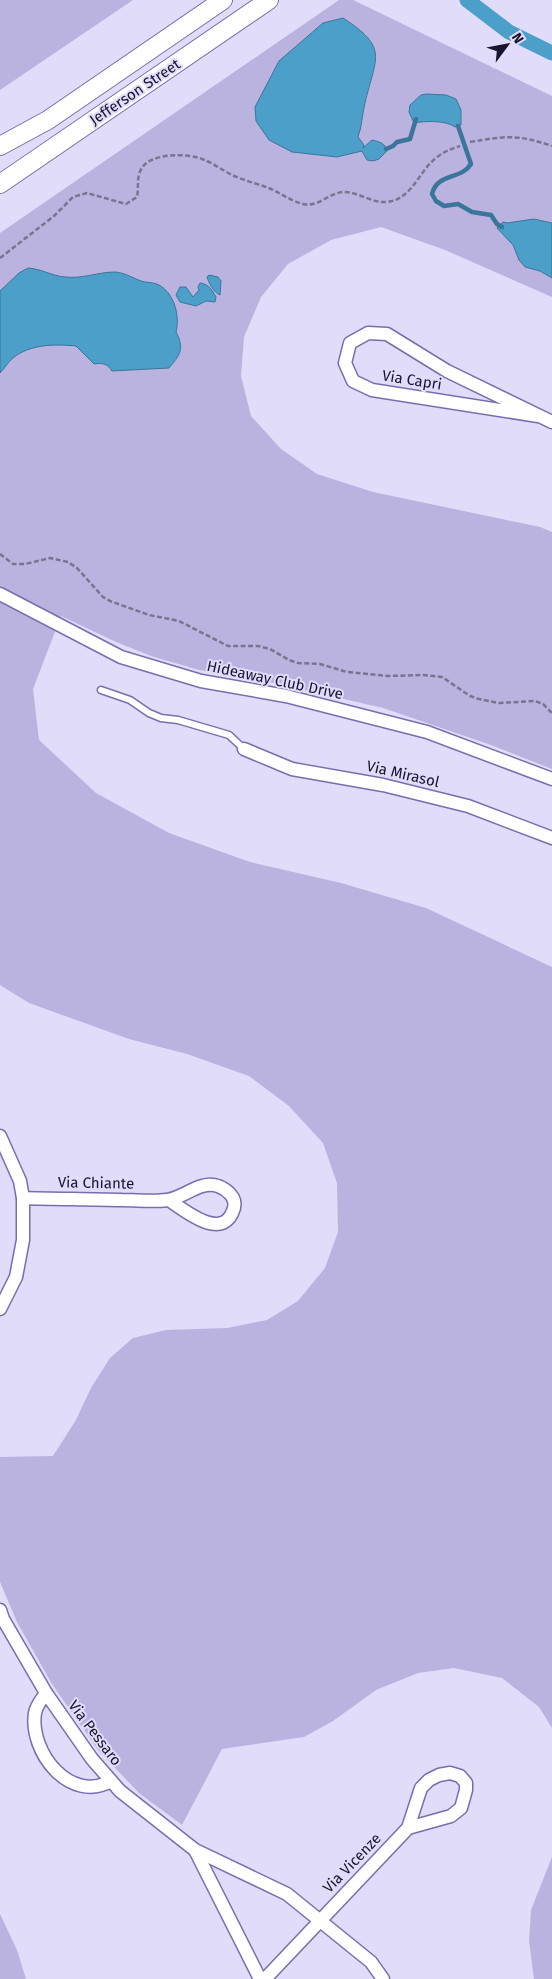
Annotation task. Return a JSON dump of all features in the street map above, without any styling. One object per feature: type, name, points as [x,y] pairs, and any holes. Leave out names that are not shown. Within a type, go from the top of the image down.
[{"type":"main road","name":"Jefferson Street","points":[[0,146],[48,120],[223,0]]},
{"type":"main road","name":"Jefferson Street","points":[[0,184],[269,0]]},
{"type":"street","name":"Via Capri","points":[[538,416],[372,390],[353,381],[345,364],[350,343],[368,333],[387,334],[447,371],[552,422]]},
{"type":"street","name":"Hideaway Club Drive","points":[[0,594],[121,657],[200,681],[286,696],[427,732],[552,779]]},
{"type":"street","name":"Via Mirasol","points":[[244,749],[292,769],[383,785],[468,806],[552,838]]},
{"type":"street","points":[[0,1136],[20,1181],[23,1198],[23,1240],[16,1278],[0,1309]]},
{"type":"street","name":"Via Chiante","points":[[23,1198],[169,1200],[199,1187],[217,1186],[233,1196],[235,1203],[232,1215],[227,1220],[208,1224],[169,1200]]},
{"type":"street","name":"Via Pessaro","points":[[0,1610],[3,1619],[46,1693],[92,1759],[120,1791],[195,1850],[287,1894],[371,1962],[383,1979]]},
{"type":"street","points":[[46,1693],[35,1711],[34,1726],[36,1741],[44,1757],[64,1777],[79,1784],[97,1786],[111,1781]]},
{"type":"street","name":"Via Vicenze","points":[[265,1979],[408,1828],[417,1797],[429,1780],[450,1773],[460,1776],[466,1783],[466,1790],[460,1808],[451,1816],[408,1828]]},
{"type":"street","name":"Via Pessaro","points":[[195,1850],[260,1979]]},
{"type":"lane","points":[[100,690],[130,700],[149,713],[161,718],[178,720],[229,735],[244,749]]},
{"type":"path","points":[[470,142],[491,137],[521,137],[552,146]]},
{"type":"path","points":[[0,258],[54,216],[73,197],[87,194],[126,204],[132,202],[137,197],[141,168],[145,163],[161,156],[202,158],[252,184],[272,190],[304,204],[313,204],[345,192],[384,202],[399,198],[406,193],[436,158],[450,149],[460,146]]},
{"type":"path","points":[[0,554],[13,564],[25,564],[50,558],[68,562],[78,568],[103,597],[148,615],[178,621],[228,646],[258,646],[270,649],[298,663],[320,664],[347,672],[388,676],[423,675],[442,677],[470,696],[479,699],[499,703],[535,701],[543,704],[552,713]]},
{"type":"shaded area","points":[[0,0],[133,0],[0,90]]},
{"type":"shaded area","points":[[339,0],[353,0],[552,96],[552,297],[445,250],[381,227],[331,240],[288,264],[261,297],[244,337],[241,376],[251,416],[281,449],[317,474],[373,492],[540,527],[552,532],[552,769],[491,745],[383,708],[274,683],[199,670],[151,656],[61,616],[33,689],[39,740],[96,793],[169,833],[250,862],[341,883],[426,908],[552,967],[552,1728],[539,1707],[502,1678],[454,1668],[418,1673],[376,1690],[333,1721],[304,1737],[222,1749],[182,1825],[139,1793],[98,1750],[52,1684],[17,1622],[0,1582],[0,1457],[53,1456],[76,1420],[91,1388],[110,1358],[133,1338],[166,1330],[227,1328],[267,1320],[298,1301],[325,1268],[338,1232],[337,1183],[323,1143],[289,1106],[249,1076],[187,1054],[129,1039],[29,1003],[0,985],[0,233]]},
{"type":"shaded area","points":[[552,1857],[552,1979],[534,1979],[529,1941],[531,1910]]},
{"type":"shaded area","points":[[0,1914],[17,1950],[26,1979],[0,1979]]},
{"type":"water","points":[[343,18],[367,37],[373,46],[375,54],[375,63],[358,137],[364,145],[363,148],[372,140],[380,142],[385,146],[387,151],[379,159],[373,161],[367,160],[362,151],[337,157],[292,152],[269,140],[256,121],[255,107],[279,61],[323,23]]},
{"type":"water","points":[[421,95],[446,95],[456,99],[461,110],[461,125],[455,127],[446,123],[414,123],[409,112],[410,105]]},
{"type":"water","points":[[534,219],[552,223],[552,278],[540,271],[525,267],[519,260],[513,245],[497,228],[503,222]]},
{"type":"water","points":[[28,268],[71,277],[115,272],[143,282],[159,285],[169,294],[177,313],[176,332],[181,347],[176,359],[169,368],[112,371],[104,364],[94,364],[76,346],[43,346],[20,353],[0,373],[0,291],[19,273]]},
{"type":"water","points":[[209,275],[218,277],[221,281],[220,295],[210,285],[207,277]]},
{"type":"water","points":[[200,283],[212,290],[216,297],[215,302],[206,301],[196,306],[180,302],[176,295],[180,287],[186,287],[193,297],[199,290]]},
{"type":"waterway","points":[[467,0],[509,32],[552,53]]},
{"type":"waterway","points":[[386,149],[397,142],[410,139],[416,119]]},
{"type":"waterway","points":[[458,126],[471,164],[467,169],[444,179],[435,187],[432,194],[436,201],[444,206],[458,204],[472,212],[491,215],[497,224],[502,227]]}]
